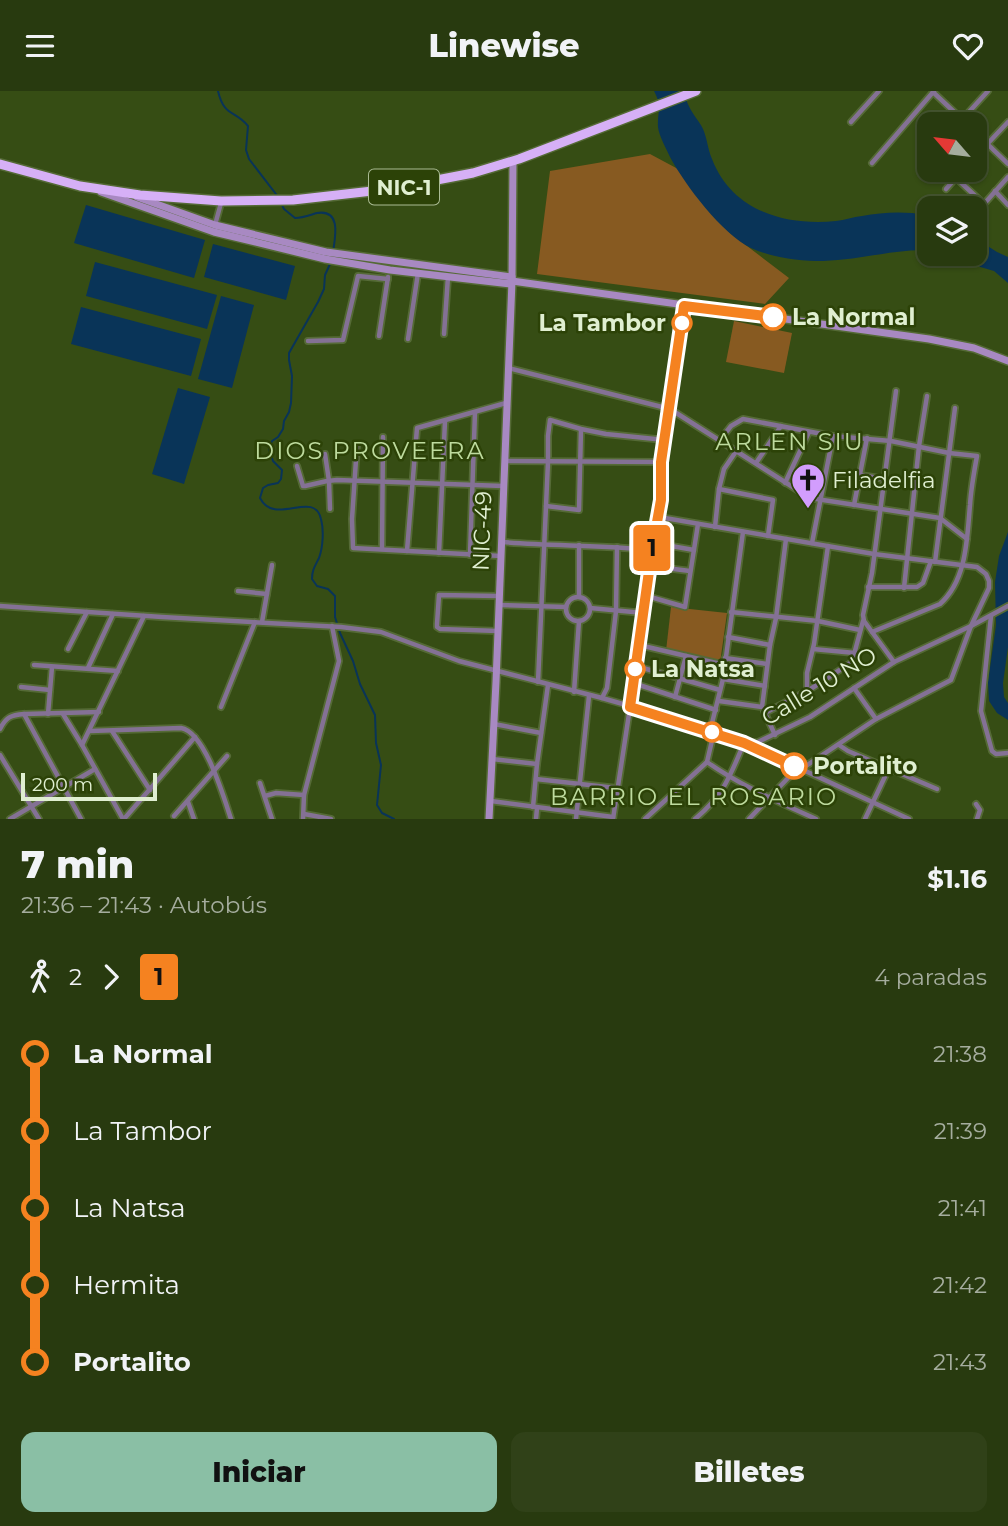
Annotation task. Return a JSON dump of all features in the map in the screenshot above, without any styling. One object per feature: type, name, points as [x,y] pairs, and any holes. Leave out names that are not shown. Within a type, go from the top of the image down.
[{"type":"highway","name":"NIC-1","points":[[0,164],[92,189],[126,194],[221,201],[293,200],[390,189],[473,173],[513,161],[696,91]]},
{"type":"street","points":[[851,122],[879,91]]},
{"type":"street","points":[[872,163],[933,91],[952,112]]},
{"type":"street","points":[[971,112],[988,91]]},
{"type":"street","points":[[1008,122],[987,144],[1008,164]]},
{"type":"street","name":"NIC-49","points":[[489,819],[512,281],[513,161]]},
{"type":"street","points":[[960,182],[984,204],[1008,177]]},
{"type":"street","points":[[946,188],[952,182]]},
{"type":"street","points":[[92,189],[214,229],[326,256],[929,339],[974,348],[1008,361]]},
{"type":"street","points":[[995,191],[1008,205]]},
{"type":"street","points":[[126,194],[214,229]]},
{"type":"street","points":[[214,229],[221,201]]},
{"type":"street","points":[[391,266],[418,273],[512,281]]},
{"type":"street","points":[[379,337],[391,266]]},
{"type":"street","points":[[408,339],[418,273]]},
{"type":"street","points":[[308,341],[343,340],[358,276],[388,279]]},
{"type":"street","points":[[444,334],[448,276]]},
{"type":"street","points":[[491,801],[613,818],[659,517],[661,462],[684,306]]},
{"type":"street","points":[[507,367],[670,409],[810,498],[940,518],[967,539]]},
{"type":"street","points":[[894,662],[864,621],[863,615],[897,391]]},
{"type":"street","points":[[904,588],[927,396]]},
{"type":"street","points":[[407,551],[416,428],[506,403]]},
{"type":"street","points":[[868,587],[904,588],[917,587],[923,583],[933,562],[955,408]]},
{"type":"street","points":[[470,555],[475,412]]},
{"type":"street","points":[[720,440],[731,426],[743,419],[833,436],[891,441],[976,456],[967,539],[962,565],[954,586],[943,601],[872,632]]},
{"type":"street","points":[[439,553],[445,420]]},
{"type":"street","points":[[538,682],[550,420],[606,434],[665,440]]},
{"type":"street","points":[[756,463],[781,426]]},
{"type":"street","points":[[546,506],[579,510],[581,429]]},
{"type":"street","points":[[785,482],[809,432]]},
{"type":"street","points":[[812,543],[833,436]]},
{"type":"street","points":[[382,549],[383,437]]},
{"type":"street","points":[[854,505],[867,438]]},
{"type":"street","points":[[357,445],[353,548],[501,556]]},
{"type":"street","points":[[715,527],[724,469],[737,450]]},
{"type":"street","points":[[326,454],[330,509]]},
{"type":"street","points":[[504,461],[661,462]]},
{"type":"street","points":[[298,466],[303,486],[309,487],[329,481],[503,486]]},
{"type":"street","points":[[860,475],[885,479]]},
{"type":"street","points":[[719,489],[773,500],[768,536]]},
{"type":"street","points":[[659,517],[874,554],[962,565],[982,569],[989,581],[989,588],[971,626],[951,680],[876,719],[801,769],[788,778],[748,819]]},
{"type":"street","points":[[647,596],[685,607],[698,524]]},
{"type":"street","points":[[645,819],[707,762],[723,679],[743,531]]},
{"type":"street","points":[[775,735],[763,710],[767,664],[786,539]]},
{"type":"street","points":[[501,542],[652,550]]},
{"type":"street","points":[[654,543],[694,550]]},
{"type":"street","points":[[579,545],[579,597]]},
{"type":"street","points":[[809,690],[807,673],[818,621],[828,546]]},
{"type":"street","points":[[602,698],[607,688],[616,611],[617,547]]},
{"type":"street","points":[[262,622],[272,565]]},
{"type":"street","points":[[650,566],[690,572]]},
{"type":"street","points":[[238,591],[267,594]]},
{"type":"street","points":[[498,631],[440,629],[437,624],[439,595],[499,596]]},
{"type":"street","points":[[579,597],[588,602],[590,608],[587,617],[579,621],[569,617],[566,607],[572,599],[579,597]]},
{"type":"street","name":"Calle 10 NO","points":[[0,605],[87,613],[336,626],[390,635],[459,661],[602,698],[744,743],[758,742],[810,717],[894,662],[1008,606]]},
{"type":"street","points":[[499,605],[566,607]]},
{"type":"street","points":[[590,608],[644,613]]},
{"type":"street","points":[[731,612],[818,621],[860,630]]},
{"type":"street","points":[[68,649],[87,613]]},
{"type":"street","points":[[88,668],[113,614]]},
{"type":"street","points":[[992,615],[981,711],[992,751],[996,754],[1008,753]]},
{"type":"street","points":[[82,745],[144,616]]},
{"type":"street","points":[[574,692],[579,621]]},
{"type":"street","points":[[719,701],[763,710],[809,690],[852,662],[864,621]]},
{"type":"street","points":[[221,707],[254,622]]},
{"type":"street","points":[[331,819],[303,817],[304,795],[339,661],[336,626]]},
{"type":"street","points":[[728,637],[770,645]]},
{"type":"street","points":[[639,645],[724,665]]},
{"type":"street","points":[[813,649],[855,653]]},
{"type":"street","points":[[675,697],[686,656]]},
{"type":"street","points":[[725,658],[767,664]]},
{"type":"street","points":[[34,665],[118,671]]},
{"type":"street","points":[[636,666],[720,690]]},
{"type":"street","points":[[48,714],[52,667]]},
{"type":"street","points":[[723,679],[765,686]]},
{"type":"street","points":[[633,683],[716,710]]},
{"type":"street","points":[[536,819],[537,764],[548,685]]},
{"type":"street","points":[[22,687],[50,690]]},
{"type":"street","points":[[854,688],[876,719]]},
{"type":"street","points":[[576,819],[589,696]]},
{"type":"street","points":[[0,729],[8,717],[24,713],[99,712]]},
{"type":"street","points":[[24,713],[81,819]]},
{"type":"street","points":[[63,714],[124,819],[195,737]]},
{"type":"street","points":[[493,724],[541,733]]},
{"type":"street","points":[[90,731],[187,729],[215,770],[231,819]]},
{"type":"street","points":[[111,730],[150,790]]},
{"type":"street","points":[[695,819],[718,798],[744,743],[909,819]]},
{"type":"street","points":[[839,745],[937,789]]},
{"type":"street","points":[[0,755],[38,819]]},
{"type":"street","points":[[174,817],[227,756]]},
{"type":"street","points":[[492,759],[537,764]]},
{"type":"street","points":[[707,762],[729,777],[816,819]]},
{"type":"street","points":[[865,819],[889,768]]},
{"type":"street","points":[[10,819],[95,769]]},
{"type":"street","points":[[536,779],[617,788]]},
{"type":"street","points":[[260,783],[272,819]]},
{"type":"street","points":[[265,796],[282,793],[304,795]]},
{"type":"street","points":[[187,801],[194,819]]},
{"type":"street","points":[[976,804],[980,810],[977,819]]},
{"type":"shaded area","points":[[650,154],[678,169],[705,206],[730,233],[789,278],[765,304],[537,274],[550,171]]},
{"type":"shaded area","points":[[734,321],[792,333],[784,373],[726,362]]},
{"type":"shaded area","points":[[671,607],[727,613],[720,663],[666,651]]},
{"type":"water","points":[[654,91],[683,91],[703,129],[721,177],[747,203],[762,211],[798,221],[836,221],[870,215],[917,214],[917,250],[823,261],[786,258],[751,248],[728,232],[695,194],[677,168],[659,131],[657,97]]},
{"type":"water","points":[[86,205],[205,240],[194,278],[74,243]]},
{"type":"water","points":[[213,244],[295,266],[286,300],[204,277]]},
{"type":"water","points":[[987,246],[1008,257],[1008,283],[994,271],[977,266],[987,266]]},
{"type":"water","points":[[95,262],[217,295],[207,329],[86,296]]},
{"type":"water","points":[[221,296],[254,305],[232,388],[198,379]]},
{"type":"water","points":[[81,307],[201,339],[191,376],[71,344]]},
{"type":"water","points":[[178,388],[210,397],[184,484],[152,474]]},
{"type":"water","points":[[1008,532],[1008,647],[1003,683],[1004,697],[1008,703],[1008,720],[997,713],[989,701],[988,682],[996,625],[995,582],[999,556]]},
{"type":"waterway","points":[[218,91],[223,105],[248,126],[246,150],[249,159],[279,198]]},
{"type":"waterway","points":[[281,203],[295,218],[317,213],[330,215],[335,226],[333,252]]},
{"type":"waterway","points":[[330,264],[325,275],[324,289],[289,353],[291,403],[283,429],[272,441],[269,449],[273,461],[282,470],[281,479],[278,483],[263,488],[260,498],[267,506],[275,509],[311,507],[321,519],[321,549],[312,579],[317,586],[328,589],[335,596],[335,617],[340,633],[375,715],[376,743],[381,765],[377,805],[382,813],[394,819]]},
{"type":"bus line","name":"1","points":[[773,317],[684,306],[661,462],[659,517],[630,707],[714,732],[794,766]]},
{"type":"place","name":"La Normal","points":[[773,317]]},
{"type":"place","name":"La Tambor","points":[[682,323]]},
{"type":"place","name":"Filadelfia","points":[[808,510]]},
{"type":"place","name":"La Natsa","points":[[635,669]]},
{"type":"place","name":"Portalito","points":[[794,766]]},
{"type":"district","name":"ARLEN SIU","points":[[790,441]]},
{"type":"district","name":"DIOS PROVEERA","points":[[370,450]]},
{"type":"district","name":"BARRIO EL ROSARIO","points":[[694,796]]}]
